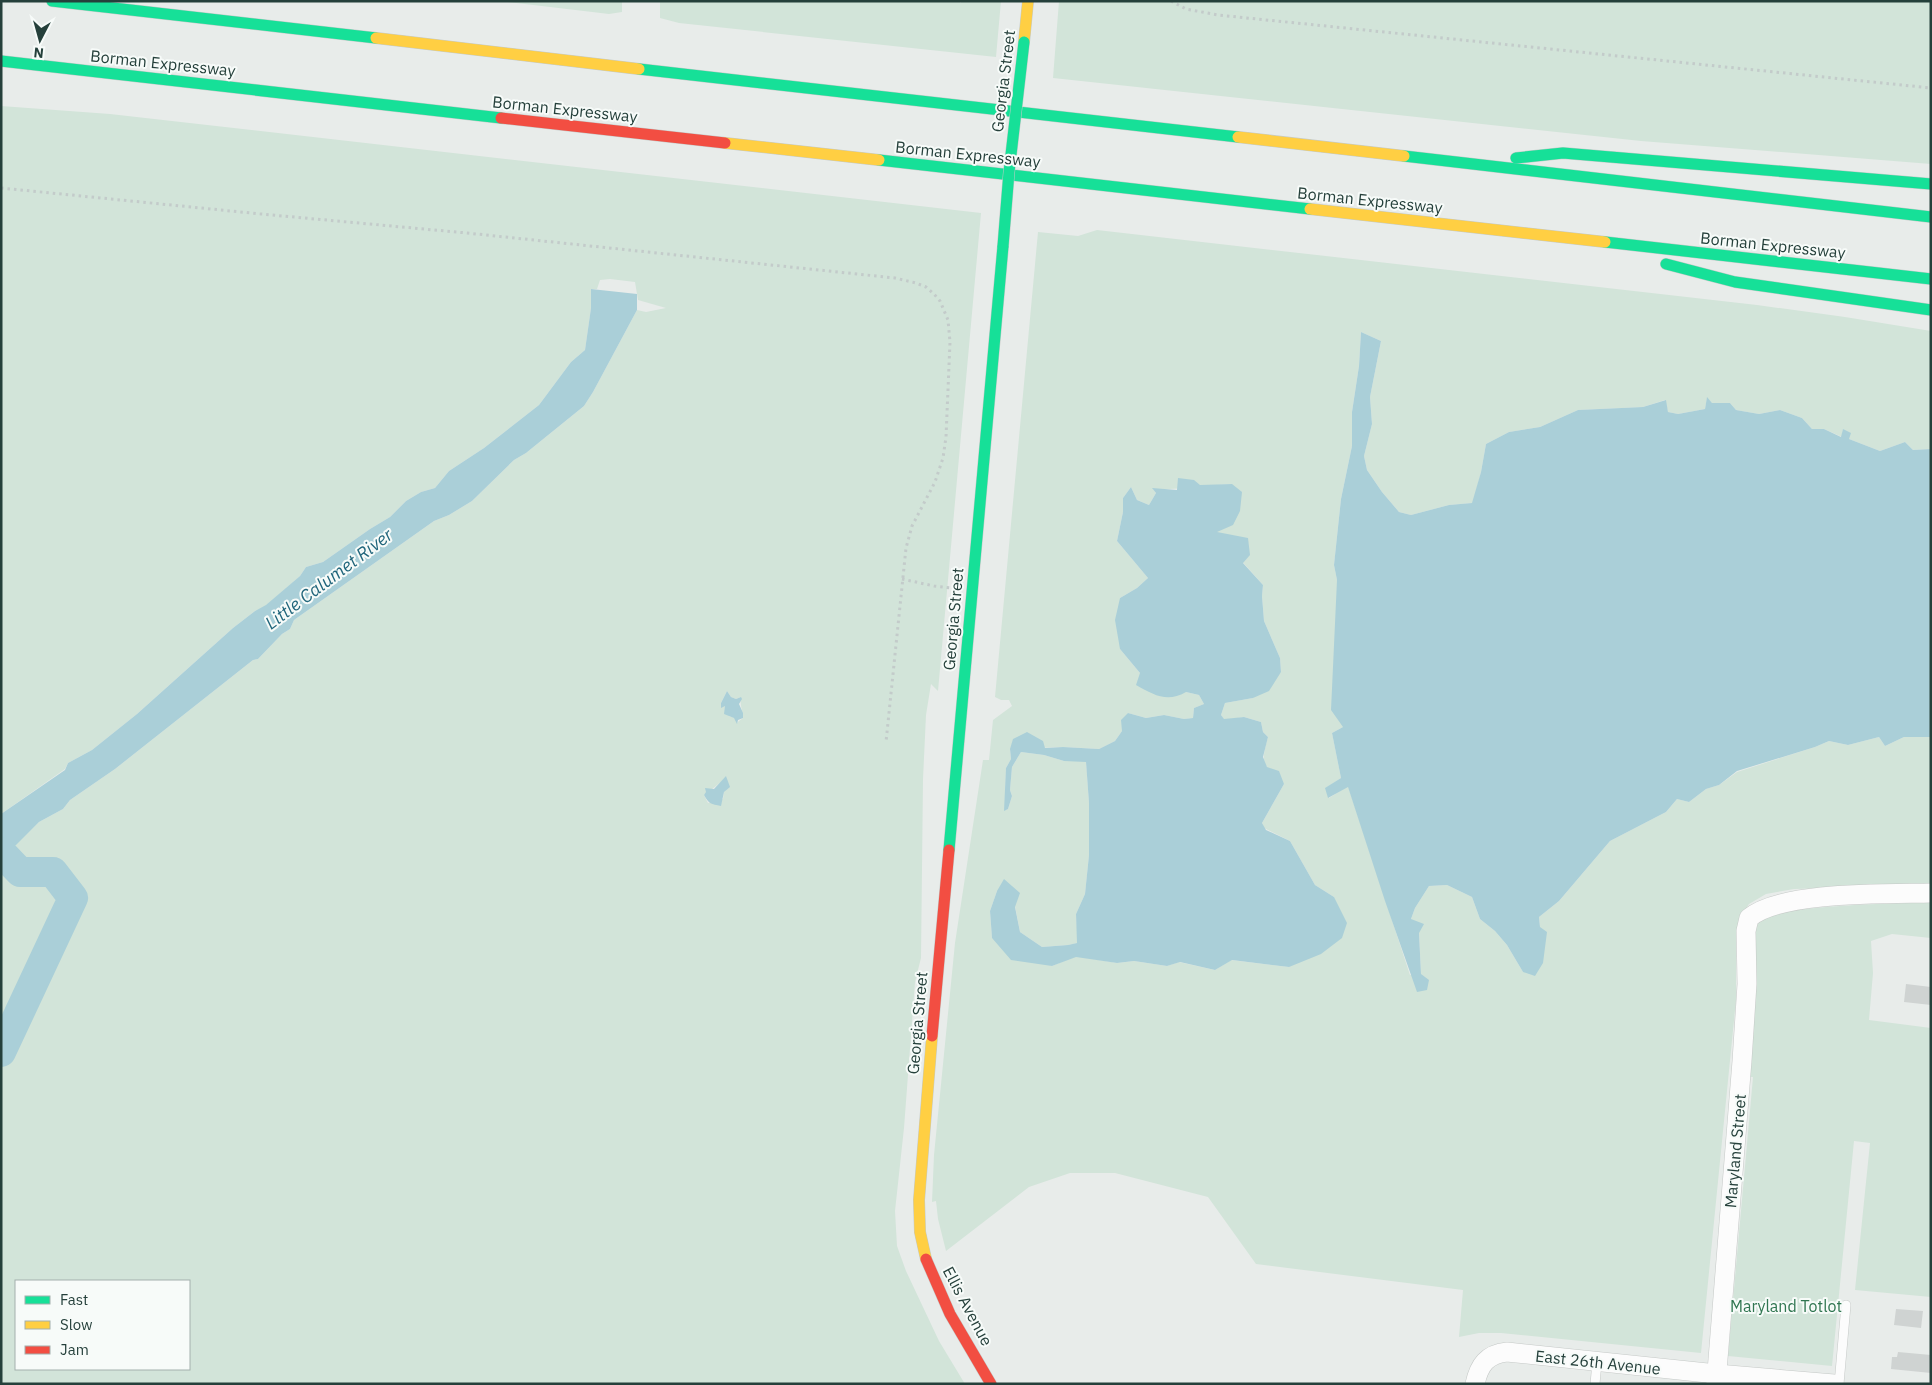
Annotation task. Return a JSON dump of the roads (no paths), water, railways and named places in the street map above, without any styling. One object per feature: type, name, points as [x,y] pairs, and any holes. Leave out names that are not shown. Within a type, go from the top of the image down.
[{"type":"main road","points":[[52,1],[1931,217]]},
{"type":"main road","name":"Georgia Street","points":[[921,1240],[919,1227],[920,1176],[1010,162],[1028,1]]},
{"type":"main road","name":"Borman Expressway","points":[[1,61],[1931,279]]},
{"type":"main road","points":[[1468,163],[1562,153],[1931,184]]},
{"type":"main road","points":[[1578,240],[1735,282],[1931,310]]},
{"type":"main road","name":"Ellis Avenue","points":[[921,1240],[928,1266],[942,1296],[992,1384]]},
{"type":"street","name":"Maryland Street","points":[[1717,1379],[1742,1061],[1747,984],[1746,930],[1748,918],[1772,906],[1815,898],[1862,894],[1931,893]]},
{"type":"street","name":"East 26th Avenue","points":[[1475,1384],[1478,1369],[1484,1361],[1497,1353],[1507,1352],[1597,1362],[1717,1379],[1834,1384]]},
{"type":"lane","points":[[1839,1384],[1846,1305]]},
{"type":"lane","points":[[1595,1384],[1597,1362]]},
{"type":"water","points":[[591,289],[637,294],[637,310],[584,406],[526,453],[514,460],[472,501],[449,515],[434,521],[294,620],[290,629],[282,634],[258,659],[253,660],[115,769],[70,800],[63,809],[39,822],[16,845],[1,854],[1,814],[65,770],[68,763],[92,750],[137,714],[233,628],[266,605],[300,576],[306,567],[323,562],[390,517],[406,501],[421,492],[435,488],[449,471],[484,448],[539,405],[571,362],[585,350],[591,308]]},
{"type":"water","points":[[1361,332],[1381,341],[1370,397],[1372,424],[1364,456],[1367,470],[1399,512],[1411,515],[1449,505],[1472,503],[1481,472],[1486,444],[1509,432],[1540,427],[1578,410],[1643,407],[1666,400],[1668,412],[1678,414],[1705,409],[1707,397],[1712,403],[1730,403],[1736,410],[1759,414],[1780,410],[1802,418],[1812,429],[1824,429],[1841,437],[1843,429],[1851,433],[1849,439],[1880,451],[1905,442],[1913,450],[1931,449],[1931,737],[1904,737],[1885,746],[1879,737],[1848,745],[1829,741],[1737,771],[1719,785],[1706,789],[1689,802],[1677,799],[1666,812],[1610,841],[1559,901],[1539,917],[1540,927],[1547,932],[1543,963],[1535,976],[1523,972],[1507,945],[1495,931],[1480,919],[1472,897],[1447,885],[1429,886],[1415,908],[1411,919],[1424,924],[1419,933],[1421,974],[1429,980],[1427,990],[1417,992],[1348,787],[1328,798],[1325,788],[1341,778],[1332,733],[1343,727],[1331,710],[1337,580],[1334,565],[1341,499],[1352,446],[1352,412],[1359,366]]},
{"type":"water","points":[[1178,478],[1194,480],[1200,485],[1232,484],[1242,492],[1240,511],[1233,525],[1217,532],[1248,538],[1250,555],[1243,563],[1263,585],[1264,621],[1280,658],[1281,672],[1269,691],[1253,698],[1225,703],[1221,715],[1224,719],[1244,717],[1261,722],[1263,732],[1268,737],[1263,757],[1267,767],[1279,771],[1284,784],[1262,823],[1266,830],[1290,841],[1315,885],[1334,897],[1347,923],[1342,938],[1321,954],[1289,967],[1232,960],[1215,970],[1180,962],[1167,966],[1134,961],[1117,963],[1076,957],[1052,966],[1011,960],[992,938],[990,911],[997,891],[1004,879],[1020,893],[1015,907],[1020,932],[1042,947],[1077,943],[1076,914],[1085,894],[1089,855],[1089,803],[1086,762],[1064,761],[1044,755],[1021,752],[1012,767],[1010,790],[1012,796],[1008,809],[1004,811],[1006,768],[1011,759],[1010,749],[1013,739],[1027,732],[1043,741],[1045,748],[1099,749],[1115,741],[1122,731],[1121,720],[1128,713],[1146,718],[1164,715],[1184,719],[1193,718],[1194,708],[1204,704],[1199,695],[1186,692],[1173,697],[1167,697],[1149,692],[1136,685],[1140,673],[1120,649],[1115,620],[1120,598],[1137,588],[1148,578],[1117,541],[1123,512],[1123,498],[1131,487],[1137,500],[1149,505],[1156,493],[1152,488],[1177,490]]},
{"type":"water","points":[[727,691],[731,697],[736,699],[741,697],[742,699],[739,704],[743,718],[738,720],[737,724],[734,718],[724,714],[725,706],[721,708],[721,703]]},
{"type":"water","points":[[726,776],[730,787],[724,792],[721,806],[715,805],[707,800],[704,795],[706,792],[705,788],[714,789]]},
{"type":"waterway","name":"Little Calumet River","points":[[1,852],[20,872],[53,872],[73,898],[1,1052]]},
{"type":"park label","name":"Maryland Totlot","points":[[1786,1306]]}]
